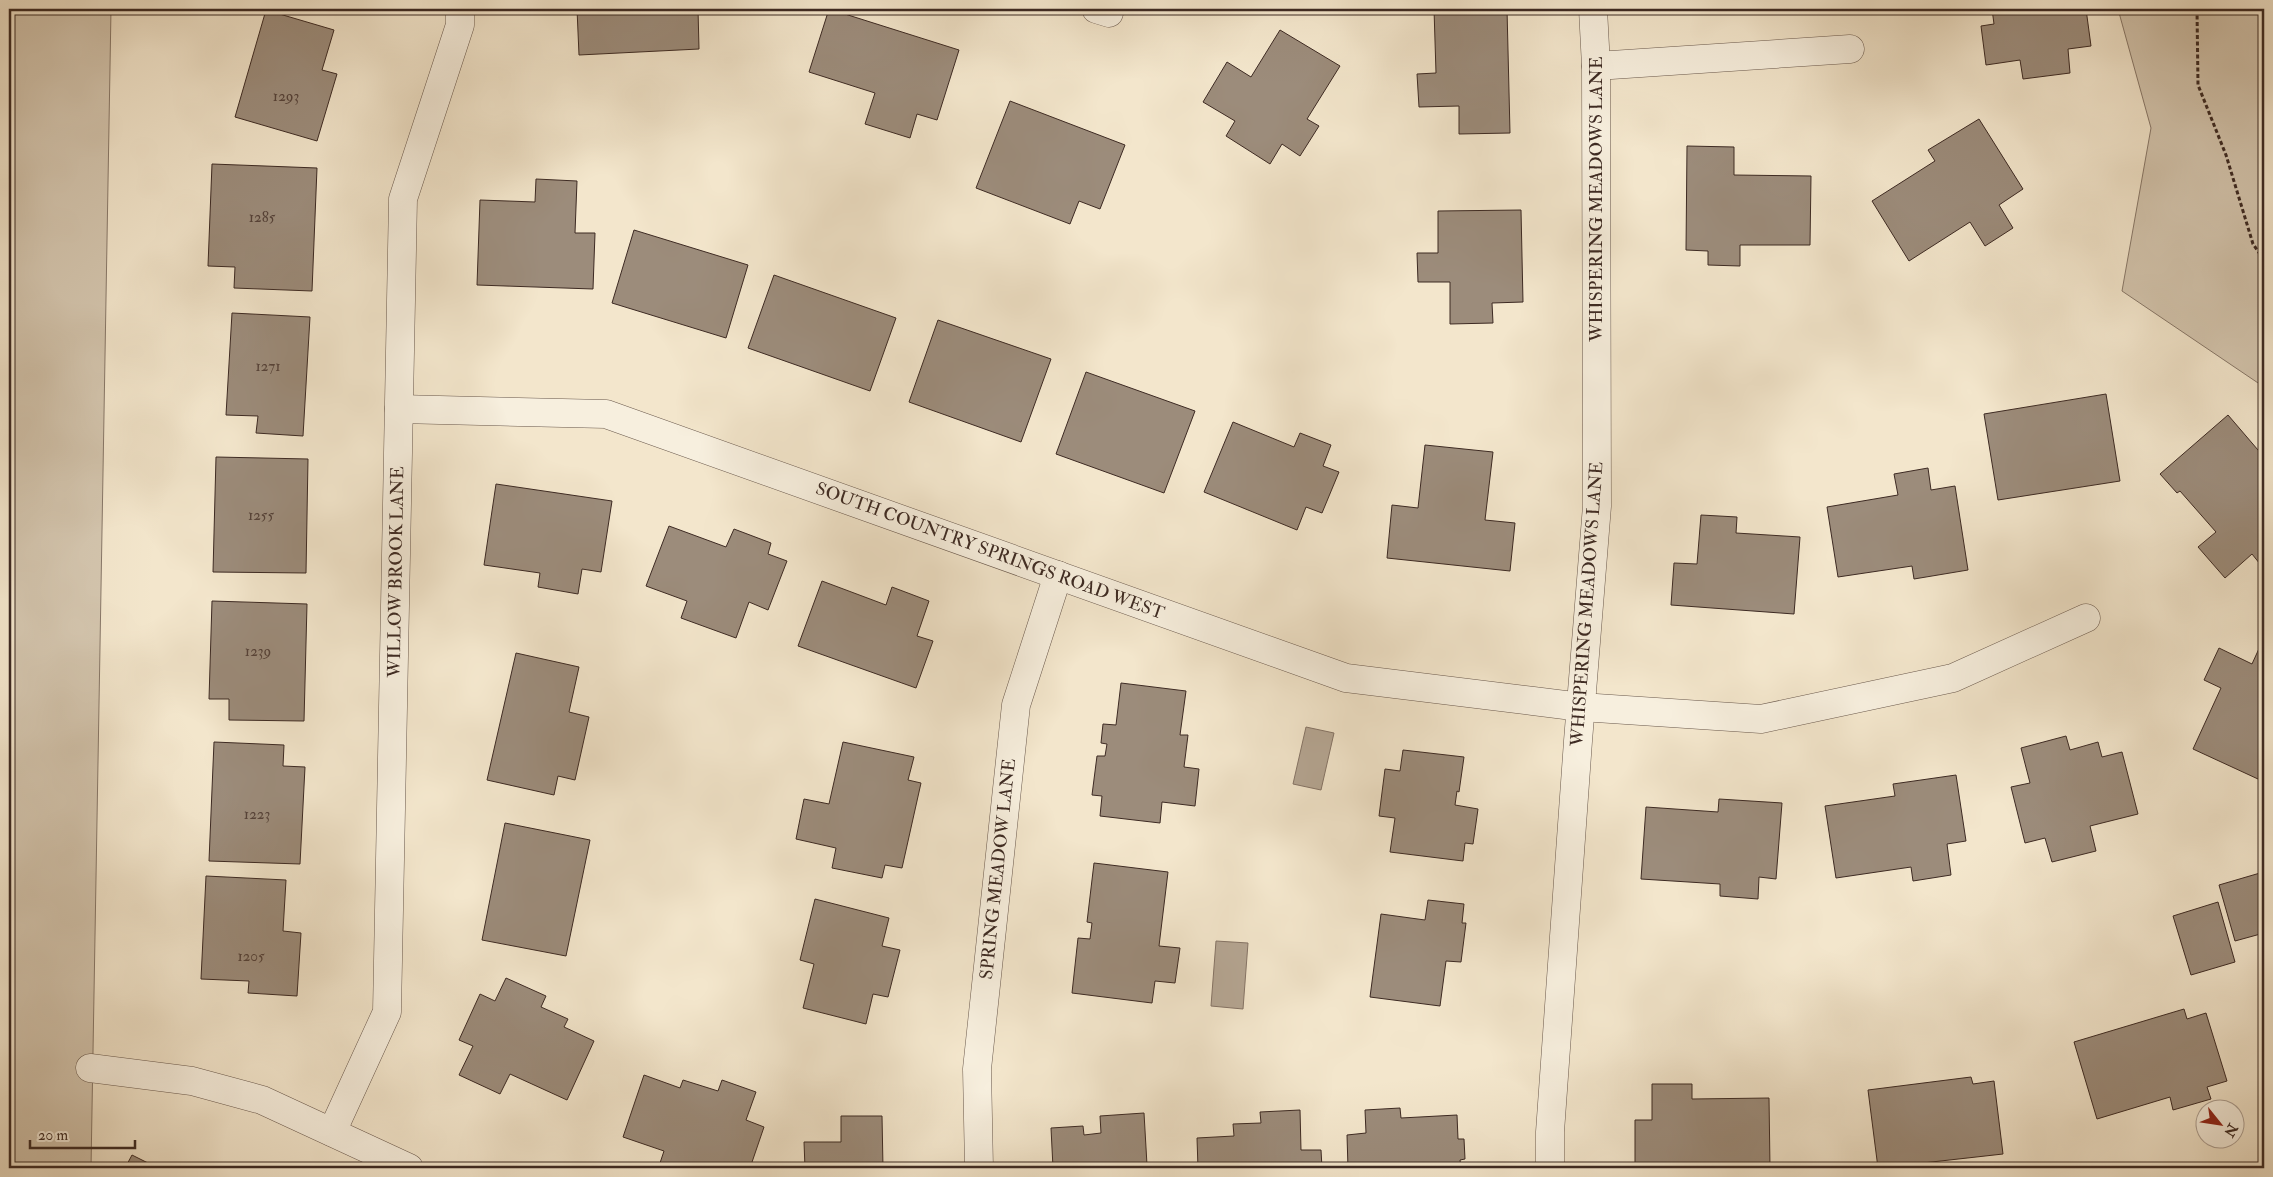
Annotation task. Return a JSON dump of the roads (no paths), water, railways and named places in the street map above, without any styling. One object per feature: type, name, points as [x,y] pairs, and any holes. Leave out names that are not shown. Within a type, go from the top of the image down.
[{"type":"street","name":"WILLOW BROOK LANE","points":[[332,1132],[387,1012],[403,199],[460,25],[460,9]]},
{"type":"street","name":"WHISPERING MEADOWS LANE","points":[[1550,1168],[1550,1132],[1597,506],[1596,66],[1593,9]]},
{"type":"street","points":[[1596,66],[1850,50]]},
{"type":"street","name":"SOUTH COUNTRY SPRINGS ROAD WEST","points":[[399,409],[606,414],[1346,678],[1581,707],[1761,719],[1953,678],[2086,618]]},
{"type":"street","name":"SPRING MEADOW LANE","points":[[979,1168],[976,1069],[1016,705],[1058,575]]},
{"type":"street","points":[[90,1068],[201,1083],[262,1100],[409,1168]]}]
